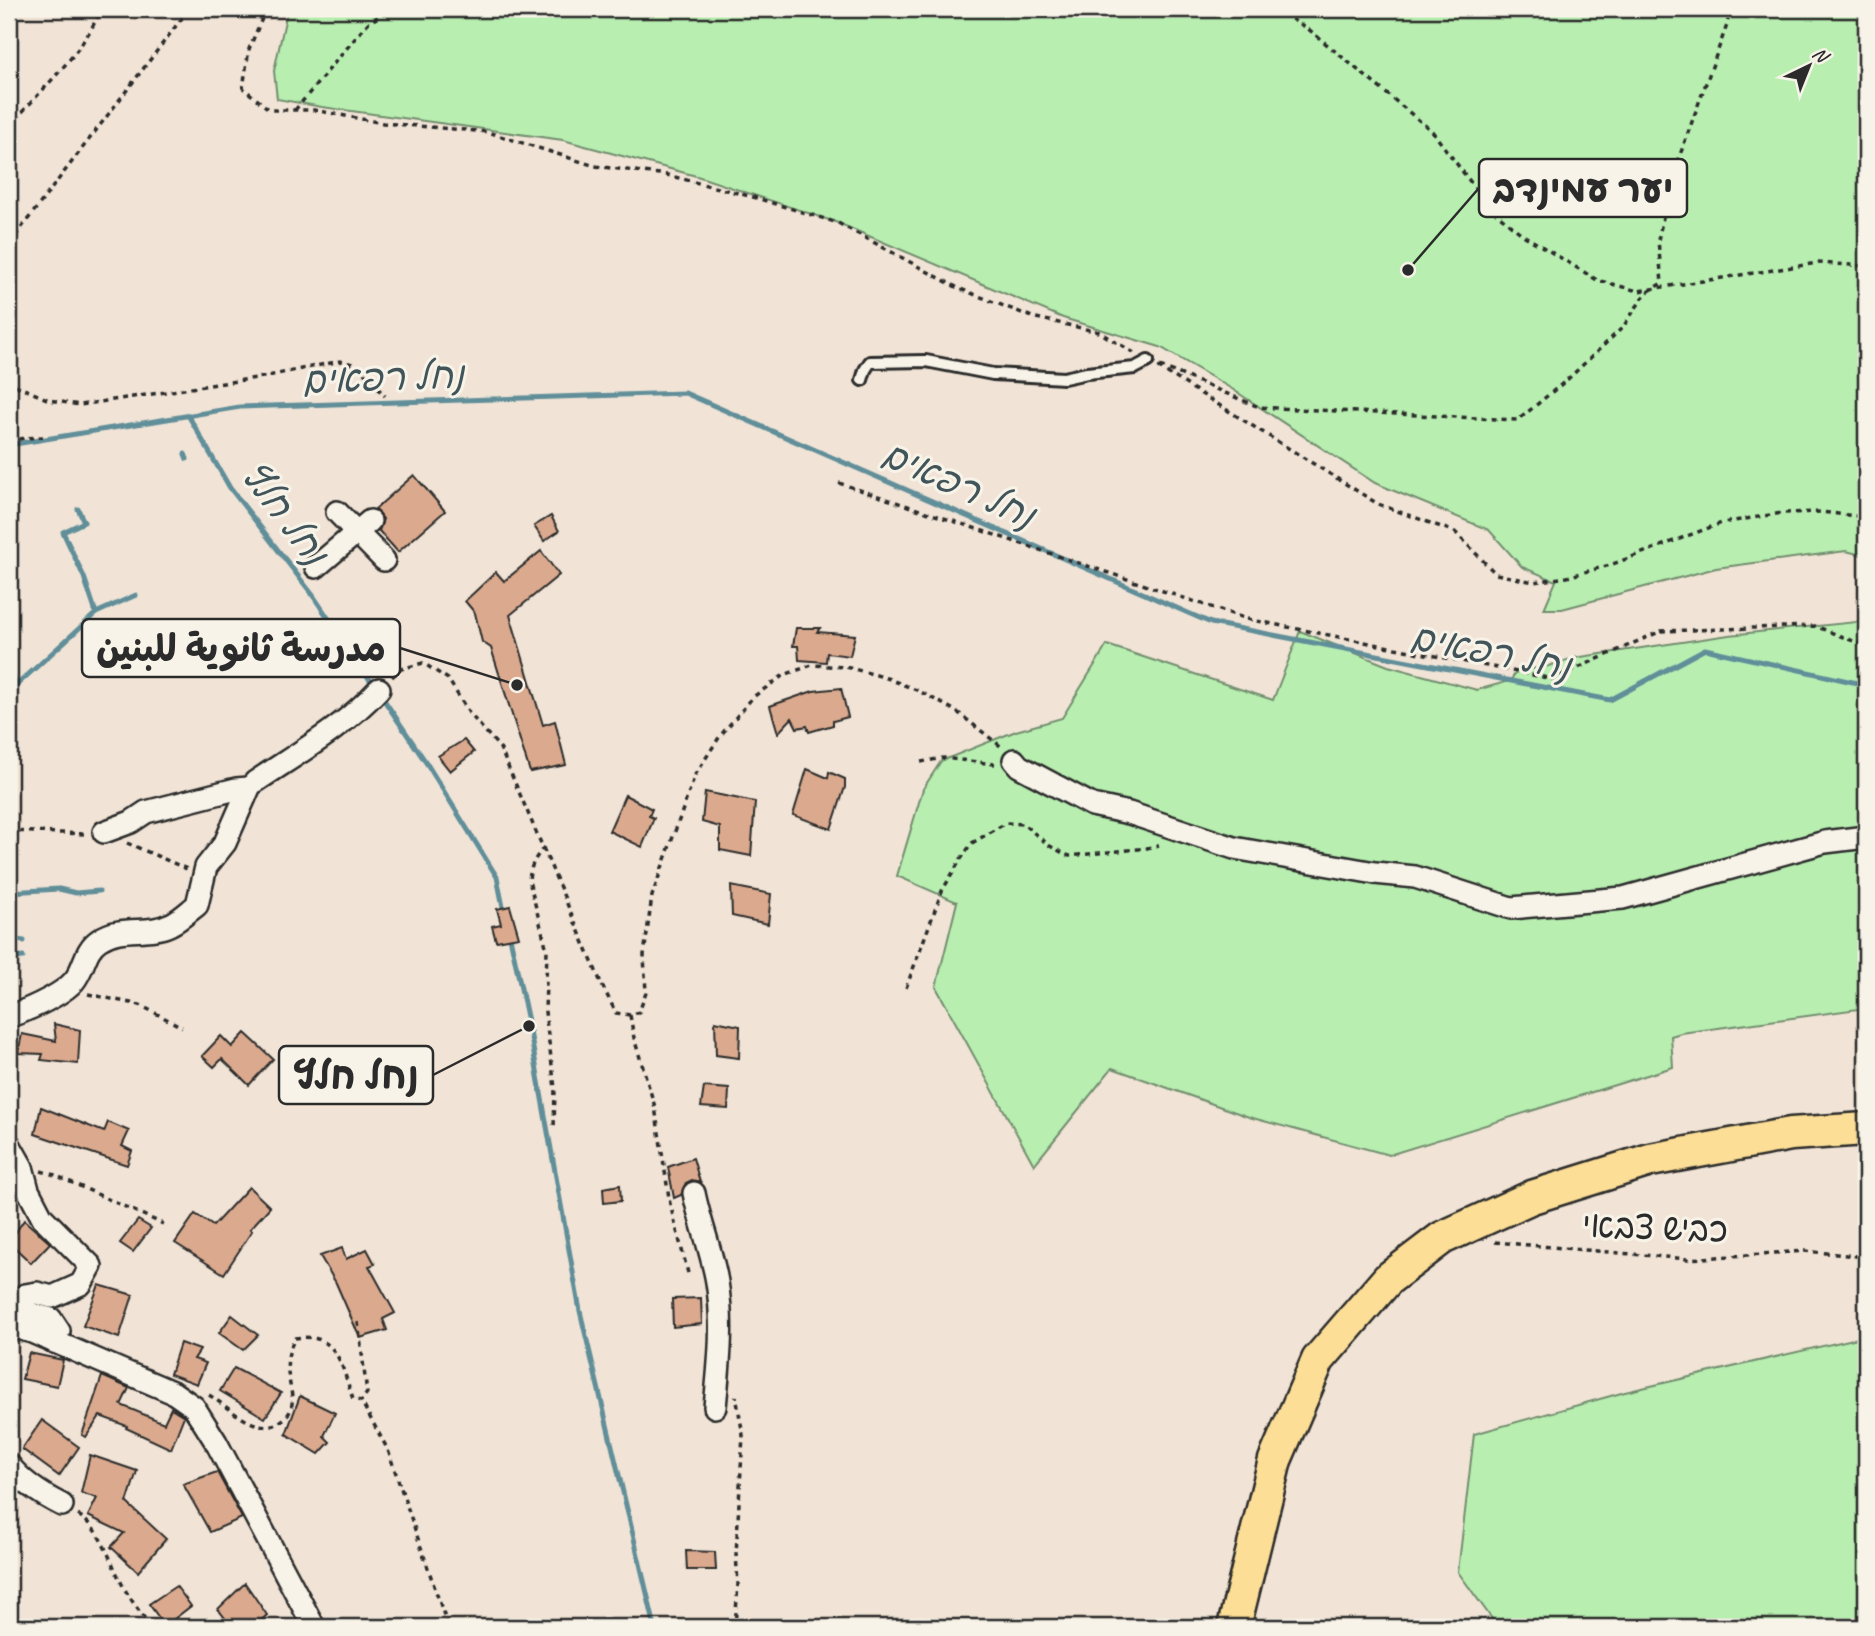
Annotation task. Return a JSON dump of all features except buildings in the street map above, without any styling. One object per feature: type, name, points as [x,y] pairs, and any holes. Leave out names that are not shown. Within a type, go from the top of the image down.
[{"type":"main road","points":[[1234,1627],[1275,1460],[1318,1360],[1388,1279],[1442,1238],[1532,1197],[1650,1160],[1791,1134],[1866,1129]]},
{"type":"street","points":[[337,512],[364,527],[384,560]]},
{"type":"street","points":[[316,567],[364,527]]},
{"type":"street","points":[[255,782],[320,741],[379,690]]},
{"type":"street","points":[[1014,760],[1029,772],[1092,805],[1129,813],[1234,848],[1375,873],[1415,877],[1511,908],[1623,898],[1825,842],[1866,837]]},
{"type":"street","points":[[9,1017],[43,1003],[74,981],[87,952],[98,940],[118,930],[143,931],[171,924],[197,905],[205,867],[225,843],[249,788],[145,812],[131,822],[99,832]]},
{"type":"street","points":[[9,1144],[22,1167],[28,1190],[42,1217],[92,1266],[81,1284],[52,1297],[37,1293],[14,1303],[28,1313],[51,1319],[59,1331],[54,1342]]},
{"type":"street","points":[[694,1193],[717,1281],[720,1355],[715,1407]]},
{"type":"street","points":[[9,1326],[32,1332],[174,1392],[194,1407],[216,1442],[314,1627]]},
{"type":"street","points":[[174,1392],[200,1390]]},
{"type":"street","points":[[9,1465],[27,1483],[62,1505]]},
{"type":"lane","points":[[862,380],[870,362],[926,361],[993,374],[1064,378],[1135,369],[1148,361]]},
{"type":"path","points":[[9,127],[68,61],[95,23],[101,9]]},
{"type":"path","points":[[9,244],[189,9]]},
{"type":"path","points":[[266,9],[249,49],[243,88],[270,110],[314,110],[383,122],[488,132],[595,166],[667,175],[838,223],[958,288],[1032,317],[1099,332],[1378,505],[1455,532],[1496,574],[1534,582],[1588,571],[1722,523],[1782,513],[1819,512],[1866,517]]},
{"type":"path","points":[[295,110],[368,23],[386,12],[417,12],[419,9]]},
{"type":"path","points":[[1274,9],[1307,28],[1432,131],[1490,208],[1523,235],[1597,280],[1638,291],[1818,263],[1866,265]]},
{"type":"path","points":[[1148,361],[1259,407],[1518,420],[1569,378],[1623,327],[1646,293],[1662,283],[1658,240],[1672,177],[1727,25],[1730,9]]},
{"type":"path","points":[[9,377],[17,386],[49,400],[80,405],[263,377],[340,361],[357,365],[385,396]]},
{"type":"path","points":[[9,442],[43,437]]},
{"type":"path","points":[[839,483],[1247,619],[1553,679],[1661,631],[1815,626],[1866,646]]},
{"type":"path","points":[[379,690],[401,669],[423,663],[448,678],[469,713],[500,748],[602,985],[616,1013],[630,1015],[639,1012],[646,993],[645,955],[652,896],[695,775],[720,736],[753,698],[784,676],[812,665],[846,667],[884,677],[919,691],[956,711],[1001,746],[1014,760]]},
{"type":"path","points":[[921,762],[943,758],[994,764],[1014,760]]},
{"type":"path","points":[[906,988],[942,891],[961,859],[972,843],[1006,823],[1023,824],[1050,846],[1069,856],[1147,848],[1192,835]]},
{"type":"path","points":[[9,831],[84,834],[99,832],[180,867],[204,874]]},
{"type":"path","points":[[544,847],[534,859],[529,881],[547,950],[545,1012],[555,1088],[554,1129]]},
{"type":"path","points":[[66,987],[106,999],[140,1005],[182,1027]]},
{"type":"path","points":[[630,1015],[655,1107],[670,1204],[688,1277]]},
{"type":"path","points":[[22,1167],[55,1175],[163,1224]]},
{"type":"path","name":"כביש צבאי","points":[[1483,1241],[1688,1259],[1805,1251],[1866,1257]]},
{"type":"path","points":[[358,1322],[367,1393],[361,1401]]},
{"type":"path","points":[[200,1390],[258,1426],[269,1427],[279,1423],[292,1408],[286,1364],[289,1348],[295,1339],[307,1336],[319,1339],[336,1354],[345,1369],[353,1399],[361,1401],[388,1450],[448,1627]]},
{"type":"path","points":[[734,1389],[743,1435],[735,1627]]},
{"type":"path","points":[[62,1505],[88,1520],[120,1580],[151,1627]]},
{"type":"green space","points":[[289,9],[1866,9],[1866,556],[1846,551],[1716,568],[1562,609],[1544,609],[1556,581],[1522,567],[1489,530],[1375,483],[1232,389],[1160,347],[1063,318],[838,223],[700,177],[563,140],[277,99],[274,71]]},
{"type":"green space","points":[[1866,621],[1866,1008],[1671,1036],[1673,1067],[1389,1155],[1249,1117],[1112,1068],[1034,1165],[936,987],[957,902],[897,876],[923,789],[941,761],[1016,731],[1062,718],[1107,645],[1273,700],[1300,631],[1388,666],[1477,690],[1510,681],[1517,671],[1545,667],[1574,658],[1729,635]]},
{"type":"green space","points":[[1866,1336],[1866,1627],[1498,1627],[1458,1572],[1474,1434],[1625,1392]]},
{"type":"waterway","name":"נחל רפאים","points":[[9,445],[240,407],[685,393],[1211,623],[1610,700],[1705,649],[1866,685]]},
{"type":"waterway","name":"נחל חלץ","points":[[188,415],[230,488],[312,594],[374,686]]},
{"type":"waterway","points":[[185,454],[187,459]]},
{"type":"waterway","points":[[78,509],[84,522],[63,532],[84,577],[96,613]]},
{"type":"waterway","points":[[9,692],[96,613],[136,595]]},
{"type":"waterway","points":[[265,644],[270,647]]},
{"type":"waterway","points":[[9,662],[16,686]]},
{"type":"waterway","name":"נחל חלץ","points":[[380,694],[497,877],[504,912]]},
{"type":"waterway","points":[[9,892],[59,889],[76,893],[99,891]]},
{"type":"waterway","name":"נחל חלץ","points":[[509,932],[529,1026],[580,1311],[655,1627]]},
{"type":"waterway","points":[[9,939],[24,941]]},
{"type":"waterway","points":[[9,959],[23,957]]},
{"type":"place","name":"יער עמינדב","points":[[1408,270]]},
{"type":"place","name":"مدرسة ثانوية للبنين","points":[[517,685]]},
{"type":"place","name":"נחל חלץ","points":[[529,1026]]}]
